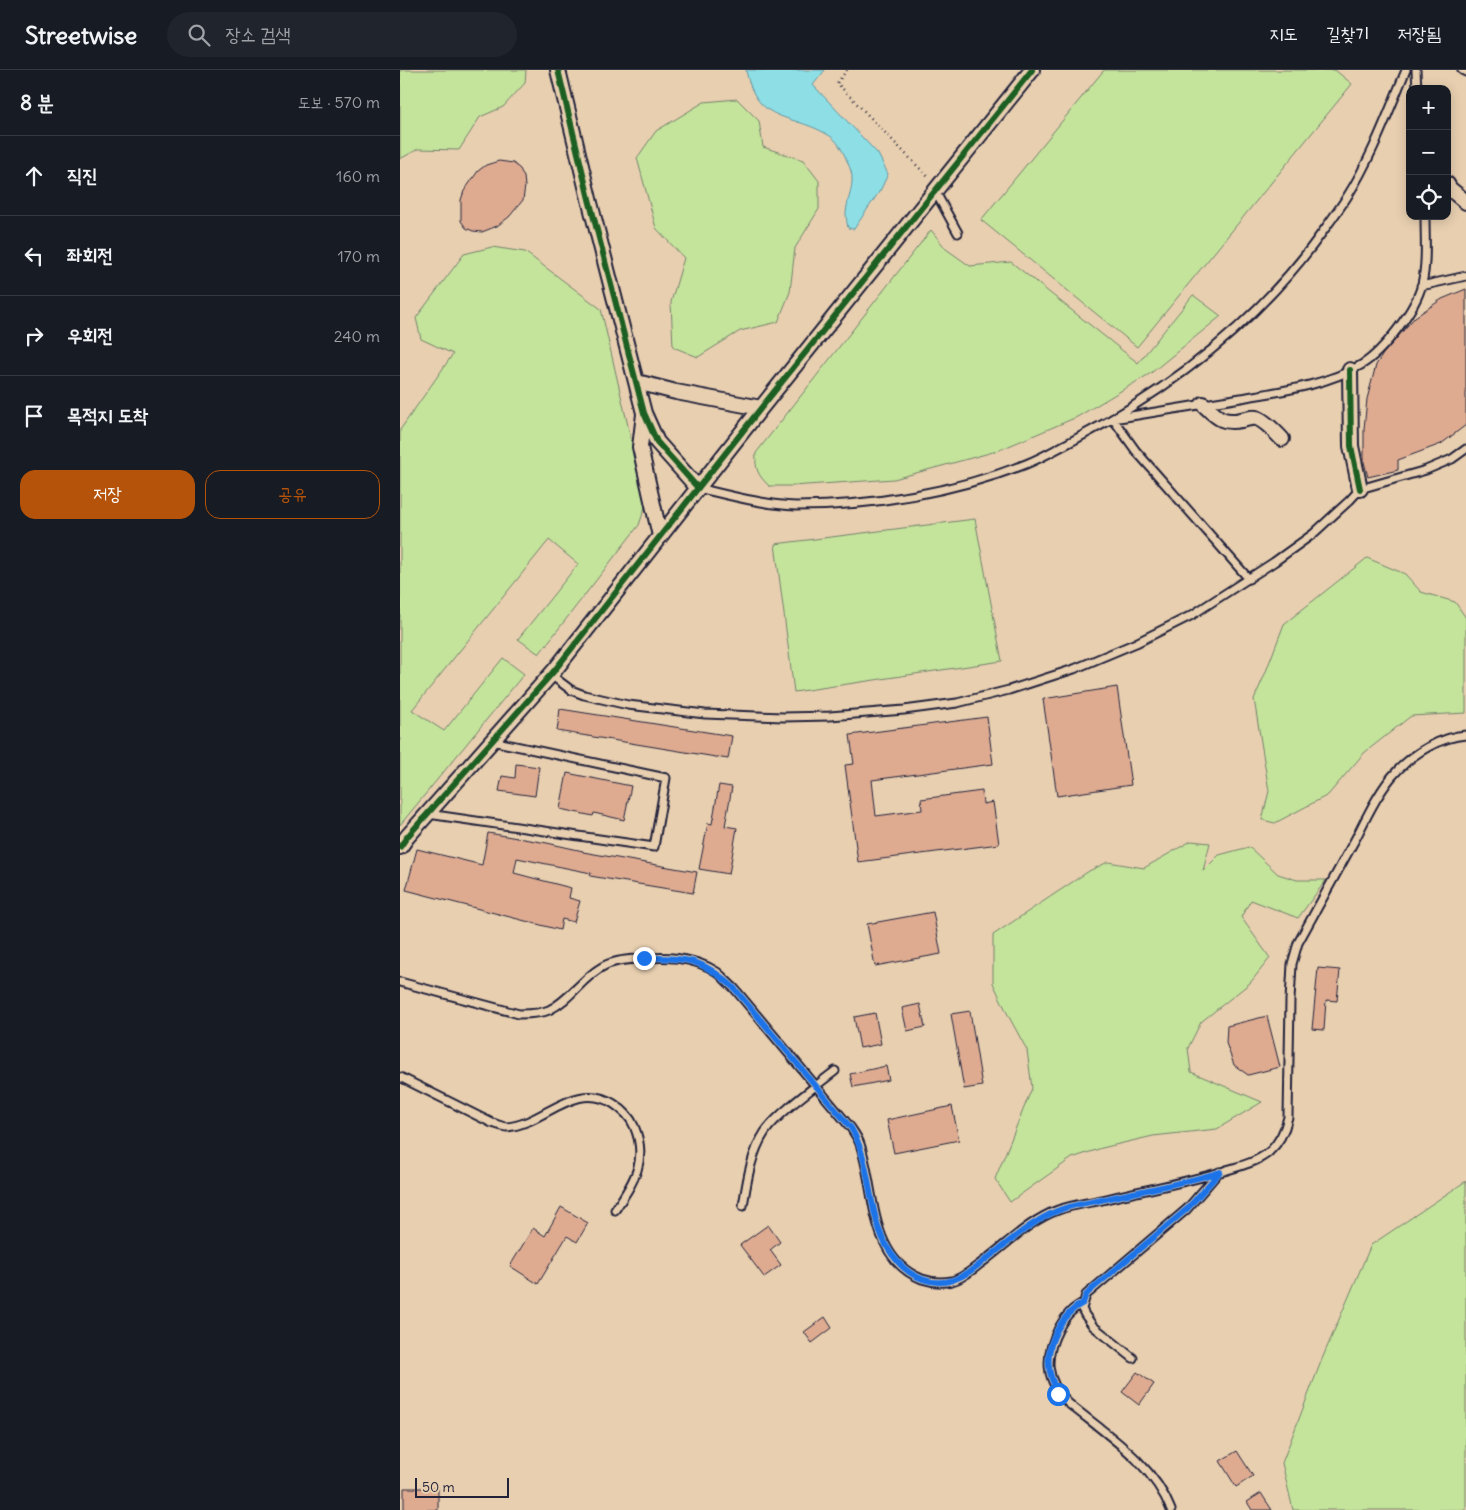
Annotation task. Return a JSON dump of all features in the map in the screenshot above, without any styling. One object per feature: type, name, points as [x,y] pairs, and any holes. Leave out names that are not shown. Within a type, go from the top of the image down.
[{"type":"street","points":[[558,70],[644,413],[658,442],[698,488]]},
{"type":"street","points":[[400,847],[551,675],[761,408],[1032,70]]},
{"type":"street","points":[[1451,190],[1466,202]]},
{"type":"street","points":[[1350,370],[1350,446],[1360,489]]},
{"type":"street","points":[[637,382],[676,392],[761,408]]},
{"type":"street","points":[[1203,404],[1224,421],[1233,422],[1253,417],[1257,418],[1282,439]]},
{"type":"street","points":[[644,413],[640,447],[660,536]]},
{"type":"lane","points":[[698,488],[794,506],[872,501],[958,487],[1027,464],[1113,419],[1185,372],[1224,339],[1265,301],[1310,250],[1346,198],[1372,153],[1406,70]]},
{"type":"lane","points":[[1416,70],[1417,85]]},
{"type":"lane","points":[[1462,70],[1466,72]]},
{"type":"lane","points":[[937,189],[958,233]]},
{"type":"lane","points":[[1113,419],[1301,388],[1361,365],[1376,353],[1393,334],[1413,304],[1421,286],[1425,261],[1425,220]]},
{"type":"lane","points":[[1421,286],[1466,276]]},
{"type":"lane","points":[[1113,419],[1136,451],[1249,579]]},
{"type":"lane","points":[[551,675],[571,690],[584,695],[628,705],[705,714],[783,717],[830,716],[948,704],[1009,690],[1074,669],[1136,643],[1184,619],[1249,579],[1312,534],[1360,489],[1426,470],[1452,459],[1466,449]]},
{"type":"lane","points":[[400,982],[519,1014],[536,1014],[561,1003],[587,977],[604,966],[618,961],[669,957],[687,960],[718,973],[734,988],[817,1086],[860,1142],[879,1231],[898,1262],[908,1271],[921,1278],[934,1282],[952,1281],[969,1273],[1034,1223],[1058,1210],[1220,1172],[1258,1159],[1277,1144],[1284,1132],[1288,1116],[1292,964],[1298,943],[1373,806],[1395,772],[1413,756],[1434,744],[1456,736],[1466,735]]},
{"type":"lane","points":[[427,814],[654,846],[666,778],[492,741]]},
{"type":"lane","points":[[743,1206],[753,1161],[766,1131],[781,1116],[836,1071]]},
{"type":"lane","points":[[400,1077],[492,1123],[505,1127],[522,1123],[573,1098],[587,1096],[608,1100],[623,1110],[633,1124],[640,1142],[639,1164],[634,1182],[615,1210]]},
{"type":"lane","points":[[1133,1358],[1093,1326],[1082,1308],[1086,1295],[1187,1209],[1220,1172]]},
{"type":"lane","points":[[1083,1303],[1072,1309],[1055,1336],[1050,1350],[1048,1366],[1051,1380],[1058,1394],[1142,1465],[1155,1481],[1171,1510]]},
{"type":"path","points":[[847,70],[837,83],[937,189]]},
{"type":"green space","points":[[400,70],[526,70],[525,83],[503,107],[480,117],[459,150],[418,149],[400,159]]},
{"type":"green space","points":[[1104,70],[1335,70],[1352,84],[1137,347],[981,220]]},
{"type":"green space","points":[[737,99],[759,121],[763,147],[803,160],[819,181],[819,209],[795,248],[790,292],[778,322],[740,331],[698,357],[673,347],[671,302],[684,258],[656,228],[637,158],[656,131],[704,102]]},
{"type":"green space","points":[[931,230],[946,249],[970,266],[1011,262],[1138,363],[1193,295],[1221,316],[1151,373],[1077,417],[997,451],[894,479],[769,486],[758,471],[756,453]]},
{"type":"green space","points":[[492,247],[525,252],[601,309],[646,504],[639,525],[539,654],[518,639],[578,564],[549,540],[412,710],[444,731],[503,658],[524,674],[400,825],[400,430],[453,354],[421,339],[416,318],[464,254]]},
{"type":"green space","points":[[975,519],[1002,661],[794,692],[775,544]]},
{"type":"green space","points":[[1367,558],[1405,574],[1421,592],[1455,602],[1466,618],[1466,713],[1411,716],[1364,753],[1328,795],[1275,823],[1262,820],[1269,791],[1254,699],[1284,624]]},
{"type":"green space","points":[[1191,841],[1210,843],[1203,871],[1219,855],[1249,847],[1278,874],[1297,880],[1326,880],[1298,918],[1251,900],[1241,917],[1270,958],[1250,983],[1201,1022],[1188,1048],[1191,1072],[1262,1102],[1217,1129],[1153,1136],[1102,1148],[1072,1158],[1010,1202],[995,1179],[1032,1088],[1027,1050],[993,983],[993,935],[1089,871],[1108,862],[1144,868]]},
{"type":"green space","points":[[1466,1181],[1466,1510],[1293,1510],[1282,1463],[1322,1359],[1371,1245]]},
{"type":"water","points":[[746,70],[825,70],[813,85],[878,154],[888,174],[881,189],[854,229],[848,228],[846,215],[852,176],[840,147],[830,136],[767,109],[758,101],[751,88]]},
{"type":"building","points":[[499,161],[513,163],[520,169],[524,177],[525,186],[523,200],[509,217],[497,226],[482,232],[466,228],[461,221],[461,200],[464,191],[478,171],[486,165]]},
{"type":"building","points":[[1466,289],[1466,425],[1441,444],[1398,460],[1398,470],[1368,477],[1364,462],[1364,429],[1367,399],[1376,365],[1383,354],[1415,317],[1442,299]]},
{"type":"building","points":[[1117,687],[1131,785],[1057,796],[1043,699]]},
{"type":"building","points":[[560,709],[732,736],[728,759],[557,731]]},
{"type":"building","points":[[987,717],[993,764],[872,780],[876,816],[922,810],[921,799],[982,791],[983,804],[993,802],[999,844],[858,862],[845,765],[854,764],[850,735]]},
{"type":"building","points":[[516,764],[539,767],[535,796],[499,791],[502,776],[515,778]]},
{"type":"building","points":[[567,773],[631,786],[624,820],[594,813],[593,816],[560,809]]},
{"type":"building","points":[[719,785],[732,787],[725,826],[737,828],[729,874],[699,869],[708,823],[712,824]]},
{"type":"building","points":[[488,833],[697,872],[693,893],[590,876],[591,873],[517,858],[514,873],[571,888],[569,898],[580,901],[574,922],[562,919],[560,930],[406,890],[417,849],[482,865]]},
{"type":"building","points":[[933,912],[941,954],[875,966],[867,924]]},
{"type":"building","points":[[1318,968],[1340,970],[1337,1001],[1326,1000],[1324,1030],[1312,1029]]},
{"type":"building","points":[[920,1004],[925,1027],[907,1031],[902,1008]]},
{"type":"building","points":[[970,1011],[982,1086],[964,1089],[951,1014]]},
{"type":"building","points":[[875,1013],[881,1044],[860,1048],[854,1017]]},
{"type":"building","points":[[1267,1016],[1280,1067],[1248,1075],[1234,1065],[1226,1043],[1227,1026]]},
{"type":"building","points":[[886,1066],[889,1080],[853,1087],[850,1074]]},
{"type":"building","points":[[952,1106],[959,1140],[894,1153],[887,1120]]},
{"type":"building","points":[[561,1207],[588,1223],[577,1242],[567,1236],[538,1284],[510,1266],[533,1228],[545,1236]]},
{"type":"building","points":[[768,1225],[780,1242],[770,1250],[781,1265],[764,1277],[740,1245]]},
{"type":"building","points":[[825,1317],[832,1328],[812,1343],[804,1332]]},
{"type":"building","points":[[1137,1372],[1154,1384],[1139,1405],[1122,1392]]},
{"type":"building","points":[[1237,1451],[1253,1476],[1236,1487],[1220,1461]]},
{"type":"building","points":[[404,1488],[438,1488],[438,1510],[404,1510]]},
{"type":"building","points":[[1261,1493],[1272,1510],[1252,1510],[1247,1502]]},
{"type":"cycle path","points":[[558,70],[644,413],[657,442],[698,488]]},
{"type":"cycle path","points":[[400,847],[554,671],[761,408],[1032,70]]},
{"type":"cycle path","points":[[1350,370],[1351,446],[1360,489]]},
{"type":"route","points":[[644,958],[669,957],[705,966],[718,973],[734,988],[851,1128],[860,1142],[864,1156],[879,1231],[898,1262],[908,1271],[921,1278],[934,1282],[952,1281],[969,1273],[1034,1223],[1058,1210],[1220,1172],[1187,1209],[1091,1290],[1086,1295],[1083,1303],[1072,1309],[1064,1319],[1050,1350],[1048,1366],[1051,1380],[1058,1394]]}]
